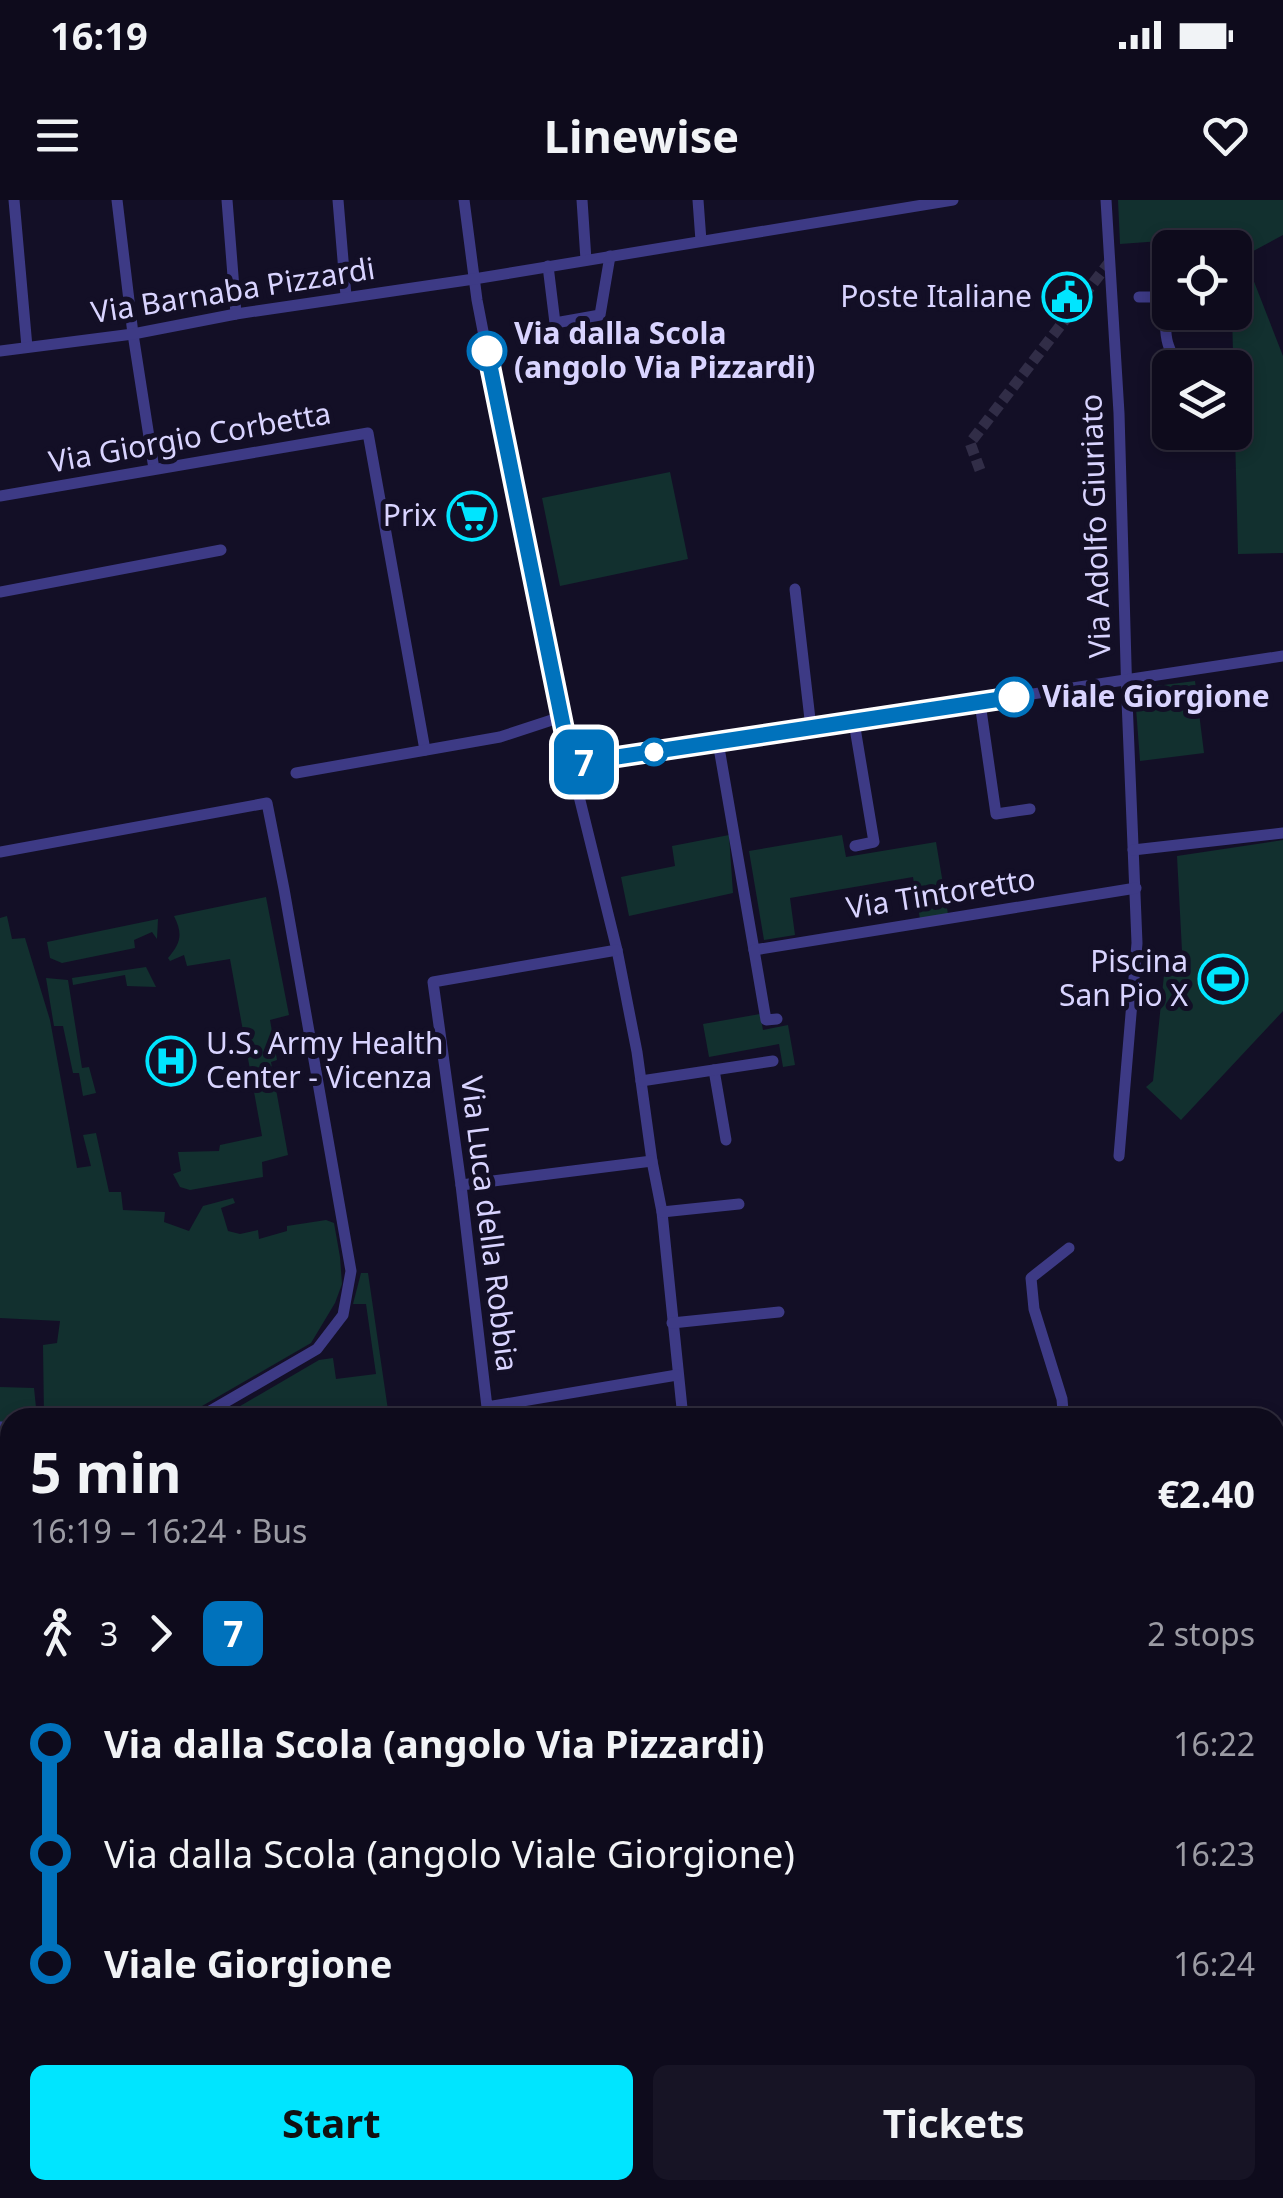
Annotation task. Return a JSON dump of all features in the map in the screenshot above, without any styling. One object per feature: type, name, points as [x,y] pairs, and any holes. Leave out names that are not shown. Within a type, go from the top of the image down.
[{"type":"street","points":[[14,200],[27,347]]},
{"type":"street","points":[[116,200],[154,469]]},
{"type":"street","points":[[227,200],[236,314]]},
{"type":"street","points":[[338,200],[346,296]]},
{"type":"street","points":[[464,200],[474,279],[506,450],[571,764],[617,950],[641,1081],[662,1212],[682,1408]]},
{"type":"street","points":[[582,200],[586,260]]},
{"type":"street","points":[[698,200],[701,241]]},
{"type":"street","name":"Via Barnaba Pizzardi","points":[[0,351],[133,334],[346,296],[474,279],[953,200]]},
{"type":"street","name":"Via Adolfo Giuriato","points":[[1106,200],[1119,413],[1137,943],[1119,1156]]},
{"type":"street","points":[[548,266],[555,323],[600,315],[610,256]]},
{"type":"street","points":[[1138,297],[1156,297],[1165,308],[1172,350]]},
{"type":"street","name":"Via Giorgio Corbetta","points":[[0,496],[368,433],[425,750]]},
{"type":"street","points":[[0,592],[221,550]]},
{"type":"street","points":[[795,590],[811,728]]},
{"type":"street","points":[[571,764],[1283,656]]},
{"type":"street","points":[[980,702],[996,814],[1030,809]]},
{"type":"street","points":[[296,773],[500,737],[561,718]]},
{"type":"street","points":[[854,722],[874,842],[855,846]]},
{"type":"street","points":[[718,742],[766,1020],[777,1019]]},
{"type":"street","points":[[0,852],[267,803],[350,1271],[342,1315],[317,1349],[215,1408]]},
{"type":"street","points":[[1133,850],[1283,834]]},
{"type":"street","name":"Via Tintoretto","points":[[754,950],[1136,888]]},
{"type":"street","name":"Via Luca della Robbia","points":[[617,950],[432,982],[487,1407],[677,1376]]},
{"type":"street","points":[[641,1081],[773,1061]]},
{"type":"street","points":[[714,1070],[726,1140]]},
{"type":"street","points":[[461,1185],[652,1161]]},
{"type":"street","points":[[662,1212],[739,1204]]},
{"type":"street","points":[[1064,1408],[1034,1308],[1031,1278],[1069,1248]]},
{"type":"street","points":[[672,1323],[779,1312]]},
{"type":"green space","points":[[1118,200],[1283,200],[1283,235],[1252,252],[1252,230],[1152,230],[1152,242],[1120,244]]},
{"type":"green space","points":[[1252,277],[1283,356],[1283,553],[1238,554],[1235,450],[1252,450],[1252,350],[1233,350],[1232,330],[1252,330]]},
{"type":"green space","points":[[670,472],[688,559],[560,586],[542,498]]},
{"type":"green space","points":[[1195,681],[1204,753],[1140,761],[1135,695],[1140,688]]},
{"type":"green space","points":[[729,835],[733,893],[629,916],[621,877],[675,866],[672,846]]},
{"type":"green space","points":[[842,835],[846,857],[936,842],[948,914],[920,919],[913,877],[790,898],[795,935],[764,940],[749,851]]},
{"type":"green space","name":"Piscina San Pio X","points":[[1283,840],[1283,1011],[1181,1120],[1146,1087],[1153,1081],[1164,975],[1188,972],[1182,951],[1177,856]]},
{"type":"green space","points":[[266,897],[289,1015],[270,1020],[277,1060],[271,1062],[288,1155],[262,1162],[263,1177],[190,1190],[180,1187],[173,1174],[181,1171],[178,1152],[219,1151],[220,1145],[262,1136],[230,959],[187,966],[184,955],[170,961],[179,938],[174,916]]},
{"type":"green space","points":[[7,916],[12,939],[25,938],[50,1020],[77,1168],[91,1166],[83,1135],[96,1133],[109,1192],[121,1192],[123,1210],[165,1212],[164,1222],[189,1231],[203,1206],[233,1198],[235,1203],[221,1208],[228,1231],[240,1234],[258,1230],[259,1239],[287,1231],[287,1226],[326,1220],[334,1223],[342,1284],[311,1343],[199,1408],[44,1408],[43,1345],[57,1343],[60,1321],[0,1318],[0,918]]},
{"type":"green space","points":[[158,919],[157,939],[152,932],[134,940],[135,948],[62,963],[50,958],[47,942]]},
{"type":"green space","points":[[146,967],[156,987],[127,986],[125,975],[73,985],[72,978]]},
{"type":"green space","points":[[46,978],[68,980],[82,1068],[89,1067],[96,1093],[83,1096],[79,1073],[73,1073],[63,1026],[54,1026]]},
{"type":"green space","points":[[760,1014],[763,1030],[788,1025],[795,1065],[783,1067],[779,1044],[709,1057],[703,1024]]},
{"type":"green space","points":[[361,1273],[368,1273],[388,1408],[237,1408],[319,1360],[333,1358],[336,1379],[376,1374],[366,1304],[353,1304]]},
{"type":"green space","points":[[0,1387],[34,1388],[36,1408],[0,1408]]},
{"type":"tunnel","points":[[980,470],[970,443],[1111,260]]},
{"type":"bus line","name":"7","points":[[487,351],[571,764],[1014,697]]},
{"type":"place","name":"Poste Italiane","points":[[1067,297]]},
{"type":"place","name":"Via dalla Scola (angolo Via Pizzardi)","points":[[487,351]]},
{"type":"place","name":"Prix","points":[[472,516]]},
{"type":"place","name":"Viale Giorgione","points":[[1014,697]]},
{"type":"place","name":"Piscina San Pio X","points":[[1223,979]]},
{"type":"place","name":"U.S. Army Health Center - Vicenza","points":[[171,1061]]}]
